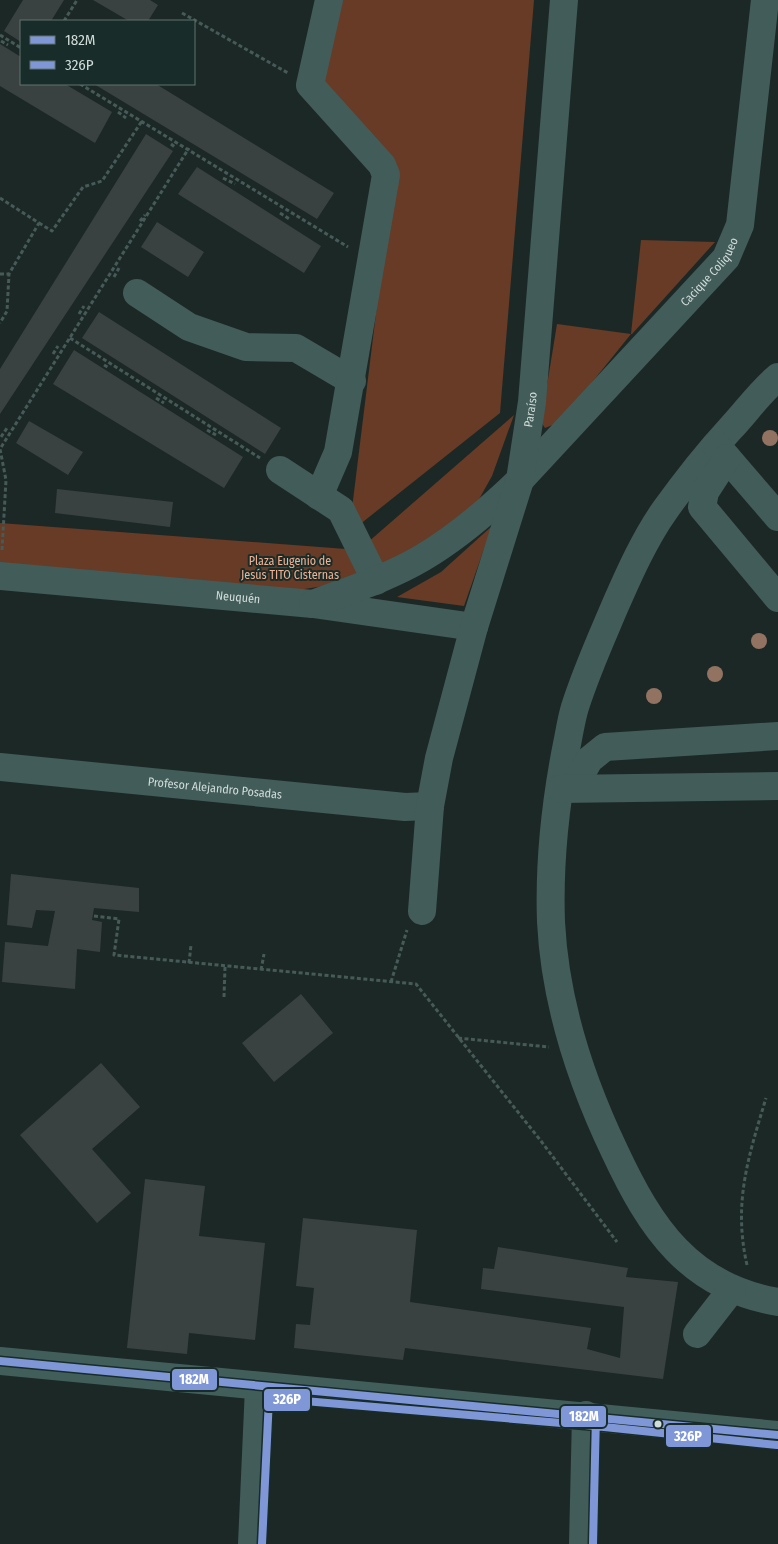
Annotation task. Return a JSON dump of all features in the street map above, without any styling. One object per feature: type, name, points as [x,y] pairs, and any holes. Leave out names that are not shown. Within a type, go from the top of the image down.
[{"type":"main road","points":[[0,1361],[259,1387],[586,1415],[778,1435]]},
{"type":"street","points":[[319,496],[338,452],[352,381],[386,175],[382,165],[310,85],[329,0]]},
{"type":"street","name":"Paraíso","points":[[415,918],[430,806],[439,758],[474,626],[520,480],[532,402],[564,0]]},
{"type":"street","name":"Cacique Coliqueo","points":[[313,604],[376,581],[421,559],[453,538],[489,509],[520,480],[726,258],[740,225],[765,0]]},
{"type":"street","points":[[137,293],[189,327],[246,347],[296,348],[352,381]]},
{"type":"street","points":[[754,1296],[709,1278],[684,1258],[662,1235],[635,1195],[597,1114],[576,1050],[559,982],[551,924],[551,876],[566,789],[574,709],[594,655],[626,580],[664,511],[721,452],[778,377]]},
{"type":"street","points":[[721,452],[778,517]]},
{"type":"street","points":[[721,452],[705,492],[702,507],[778,598]]},
{"type":"street","points":[[280,470],[341,510],[376,581]]},
{"type":"street","name":"Neuquén","points":[[0,577],[313,604],[474,626]]},
{"type":"street","points":[[566,789],[589,760],[605,747],[778,736]]},
{"type":"street","name":"Profesor Alejandro Posadas","points":[[0,767],[404,807],[430,806]]},
{"type":"street","points":[[566,789],[778,786]]},
{"type":"street","points":[[697,1334],[754,1296]]},
{"type":"street","points":[[252,1544],[259,1387]]},
{"type":"street","points":[[583,1544],[586,1415]]},
{"type":"path","points":[[65,20],[77,0]]},
{"type":"path","points":[[182,13],[194,20]]},
{"type":"path","points":[[195,20],[310,85]]},
{"type":"path","points":[[0,35],[20,47]]},
{"type":"path","points":[[1,41],[8,45]]},
{"type":"path","points":[[82,85],[189,148],[371,261]]},
{"type":"path","points":[[118,112],[126,118]]},
{"type":"path","points":[[0,198],[52,232],[82,187],[102,181],[142,121]]},
{"type":"path","points":[[171,144],[176,148]]},
{"type":"path","points":[[0,577],[6,480],[0,449],[189,148]]},
{"type":"path","points":[[223,178],[235,184]]},
{"type":"path","points":[[280,213],[291,220]]},
{"type":"path","points":[[140,221],[145,215]]},
{"type":"path","points":[[0,323],[8,311],[8,274],[40,223]]},
{"type":"path","points":[[114,277],[119,268]]},
{"type":"path","points":[[0,274],[8,274]]},
{"type":"path","points":[[79,314],[84,306]]},
{"type":"path","points":[[70,338],[280,470]]},
{"type":"path","points":[[52,354],[58,346]]},
{"type":"path","points":[[104,365],[109,368]]},
{"type":"path","points":[[156,398],[164,403]]},
{"type":"path","points":[[1,437],[7,428]]},
{"type":"path","points":[[207,430],[216,435]]},
{"type":"path","points":[[94,916],[120,919],[114,956],[416,984],[457,1038],[541,1141],[617,1242]]},
{"type":"path","points":[[391,982],[415,918]]},
{"type":"path","points":[[189,963],[191,945]]},
{"type":"path","points":[[261,970],[264,954]]},
{"type":"path","points":[[224,967],[224,997]]},
{"type":"path","points":[[457,1038],[576,1050]]},
{"type":"path","points":[[754,1296],[743,1248],[740,1206],[746,1166],[766,1098]]},
{"type":"green space","points":[[333,0],[534,0],[500,413],[349,533],[394,167],[321,87]]},
{"type":"green space","points":[[641,240],[715,242],[632,334]]},
{"type":"green space","points":[[557,324],[631,334],[560,422],[545,428],[541,422]]},
{"type":"green space","name":"Plaza Eugenio de Jesús TITO Cisternas","points":[[514,415],[492,476],[478,501],[431,543],[344,583],[291,591],[0,565],[0,523],[359,550]]},
{"type":"green space","points":[[492,526],[464,606],[397,597],[441,572]]},
{"type":"building","points":[[23,0],[64,0],[52,20],[20,20],[20,41],[4,31]]},
{"type":"building","points":[[93,0],[150,0],[158,5],[149,20],[127,20]]},
{"type":"building","points":[[0,44],[20,56],[20,85],[67,85],[112,112],[95,143],[0,86]]},
{"type":"building","points":[[96,85],[158,85],[334,193],[317,219]]},
{"type":"building","points":[[146,134],[173,151],[0,414],[0,369]]},
{"type":"building","points":[[197,167],[321,246],[304,273],[178,194]]},
{"type":"building","points":[[157,222],[204,252],[188,277],[141,247]]},
{"type":"building","points":[[99,312],[281,428],[265,454],[82,338]]},
{"type":"building","points":[[74,350],[243,457],[224,488],[53,384]]},
{"type":"building","points":[[29,421],[83,452],[68,475],[16,443]]},
{"type":"building","points":[[57,489],[173,502],[170,527],[55,513]]},
{"type":"building","points":[[11,874],[139,888],[139,912],[94,908],[92,920],[102,922],[100,952],[77,949],[75,989],[2,982],[5,942],[48,946],[55,911],[36,910],[32,928],[7,925]]},
{"type":"building","points":[[301,994],[333,1033],[274,1082],[242,1043]]},
{"type":"building","points":[[101,1063],[140,1107],[92,1149],[131,1193],[97,1223],[20,1135]]},
{"type":"building","points":[[145,1179],[205,1186],[199,1236],[265,1243],[255,1340],[189,1333],[187,1354],[127,1348]]},
{"type":"building","points":[[303,1218],[417,1230],[410,1302],[591,1328],[587,1349],[620,1358],[624,1307],[481,1289],[483,1268],[494,1269],[498,1247],[628,1268],[626,1277],[678,1282],[663,1379],[405,1348],[403,1360],[294,1348],[296,1324],[310,1325],[314,1288],[296,1286]]},
{"type":"transit line","name":"182M","points":[[0,1361],[778,1435]]},
{"type":"transit line","name":"326P","points":[[262,1544],[269,1398],[585,1425],[777,1445]]},
{"type":"transit line","name":"326P","points":[[593,1544],[596,1415]]}]
